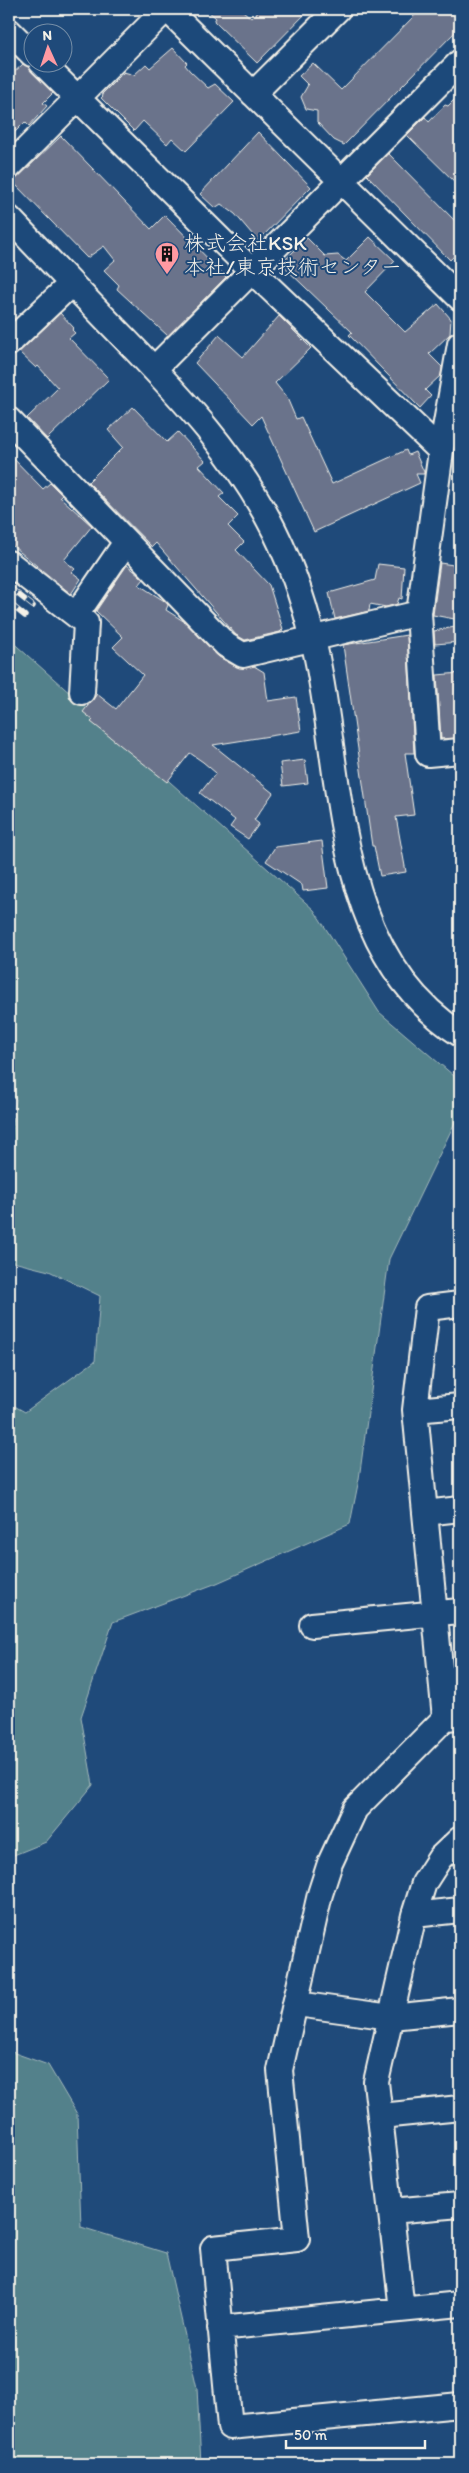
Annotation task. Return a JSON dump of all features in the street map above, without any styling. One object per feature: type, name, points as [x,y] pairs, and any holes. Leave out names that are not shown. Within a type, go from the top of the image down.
[{"type":"street","points":[[9,166],[166,9],[460,298]]},
{"type":"street","points":[[253,94],[338,9]]},
{"type":"street","points":[[9,30],[22,44]]},
{"type":"street","points":[[154,369],[460,62]]},
{"type":"street","points":[[51,72],[252,270],[441,451]]},
{"type":"street","points":[[9,218],[194,410],[225,448],[252,489],[274,530],[291,569],[312,638],[349,853],[359,894],[374,932],[402,980],[424,1006],[460,1034]]},
{"type":"street","points":[[9,343],[71,284]]},
{"type":"street","points":[[460,344],[441,451],[419,612],[428,754],[460,752]]},
{"type":"street","points":[[9,420],[235,652],[243,655],[419,612]]},
{"type":"street","points":[[76,615],[126,542]]},
{"type":"street","points":[[9,563],[86,623],[82,692]]},
{"type":"street","points":[[460,1304],[427,1308],[415,1410],[435,1614],[452,1718],[355,1809],[330,1863],[320,1894],[297,2004],[280,2070],[297,2239],[213,2248],[230,2427],[460,2405]]},
{"type":"street","points":[[415,1410],[460,1406]]},
{"type":"street","points":[[425,1513],[460,1509]]},
{"type":"street","points":[[312,1625],[460,1611]]},
{"type":"street","points":[[402,2310],[376,2082],[414,1915],[428,1877],[440,1858],[460,1839]]},
{"type":"street","points":[[414,1915],[460,1910]]},
{"type":"street","points":[[297,2004],[392,2017],[460,2010]]},
{"type":"street","points":[[381,2116],[460,2108]]},
{"type":"street","points":[[391,2212],[460,2205]]},
{"type":"street","points":[[220,2328],[460,2304]]},
{"type":"green space","points":[[9,639],[314,910],[379,1012],[460,1081],[460,1112],[389,1259],[359,1479],[350,1524],[217,1583],[113,1622],[81,1717],[93,1785],[46,1842],[9,1857],[9,1403],[25,1412],[95,1361],[100,1296],[49,1271],[9,1261],[9,1158],[16,1099],[9,1097]]},
{"type":"green space","points":[[9,2051],[48,2065],[77,2114],[81,2227],[166,2253],[197,2388],[201,2464],[9,2464]]},
{"type":"building","points":[[206,9],[241,9],[251,18],[261,9],[310,9],[257,63],[214,21],[216,18]]},
{"type":"building","points":[[421,9],[460,9],[460,27],[344,145],[334,140],[317,122],[317,111],[306,109],[301,97],[308,85],[299,76],[313,63],[341,90]]},
{"type":"building","points":[[173,48],[187,63],[185,65],[190,71],[208,88],[215,84],[234,102],[186,151],[172,138],[167,144],[143,121],[134,131],[101,98],[102,94],[124,72],[134,75],[146,64],[150,68]]},
{"type":"building","points":[[22,65],[22,72],[34,72],[53,93],[43,103],[47,106],[29,126],[25,122],[9,138],[9,77]]},
{"type":"building","points":[[460,94],[460,187],[407,135],[425,117],[429,122],[445,105],[448,106]]},
{"type":"building","points":[[258,132],[311,187],[258,241],[235,214],[221,204],[215,208],[200,194]]},
{"type":"building","points":[[61,136],[151,229],[165,215],[226,277],[168,336],[117,289],[119,285],[104,270],[115,260],[104,246],[87,258],[13,182]]},
{"type":"building","points":[[388,153],[460,226],[460,250],[450,260],[367,175]]},
{"type":"building","points":[[370,237],[395,261],[365,292],[405,332],[438,304],[451,319],[450,334],[429,354],[442,367],[441,375],[425,390],[431,396],[420,408],[349,335],[352,332],[281,264],[307,238],[325,256],[338,255],[346,261]]},
{"type":"building","points":[[60,313],[74,328],[72,330],[75,333],[69,338],[109,379],[47,439],[27,418],[58,388],[38,366],[36,368],[19,352]]},
{"type":"building","points":[[279,316],[311,348],[275,383],[287,398],[296,419],[301,417],[332,484],[406,450],[408,455],[415,452],[424,472],[424,474],[416,474],[420,483],[314,532],[261,416],[253,424],[195,363],[219,335],[243,357]]},
{"type":"building","points":[[133,407],[167,442],[178,432],[205,461],[199,466],[224,493],[219,497],[238,516],[228,526],[244,542],[236,550],[269,585],[283,629],[280,632],[245,640],[236,635],[156,543],[152,547],[88,482],[123,447],[108,430]]},
{"type":"building","points":[[9,454],[43,489],[50,483],[62,495],[60,497],[92,526],[64,560],[75,569],[72,572],[81,579],[71,594],[9,543]]},
{"type":"building","points":[[440,563],[460,566],[460,620],[433,615]]},
{"type":"building","points":[[378,564],[404,567],[402,599],[399,598],[397,604],[386,607],[370,604],[369,611],[335,619],[329,593],[375,580]]},
{"type":"building","points":[[127,565],[144,579],[139,585],[166,602],[168,605],[166,610],[185,622],[219,657],[237,667],[254,666],[264,672],[268,701],[296,697],[301,731],[213,745],[273,793],[254,820],[259,824],[248,839],[230,827],[235,820],[200,793],[216,773],[203,762],[190,753],[167,782],[91,722],[93,720],[83,712],[97,694],[116,709],[143,675],[113,647],[123,637],[96,611]]},
{"type":"building","points":[[460,626],[460,642],[435,644],[434,631]]},
{"type":"building","points":[[407,635],[414,753],[405,753],[414,815],[396,817],[406,872],[380,876],[374,846],[372,846],[343,645]]},
{"type":"building","points":[[460,673],[460,738],[441,739],[437,675]]},
{"type":"building","points":[[305,760],[308,783],[283,786],[280,763]]},
{"type":"building","points":[[322,841],[328,888],[303,891],[302,885],[266,861],[275,847]]},
{"type":"railway","points":[[9,587],[33,606]]},
{"type":"railway","points":[[9,603],[25,616]]},
{"type":"place","name":"株式会社KSK 本社/東京技術センター","points":[[167,275]]}]
